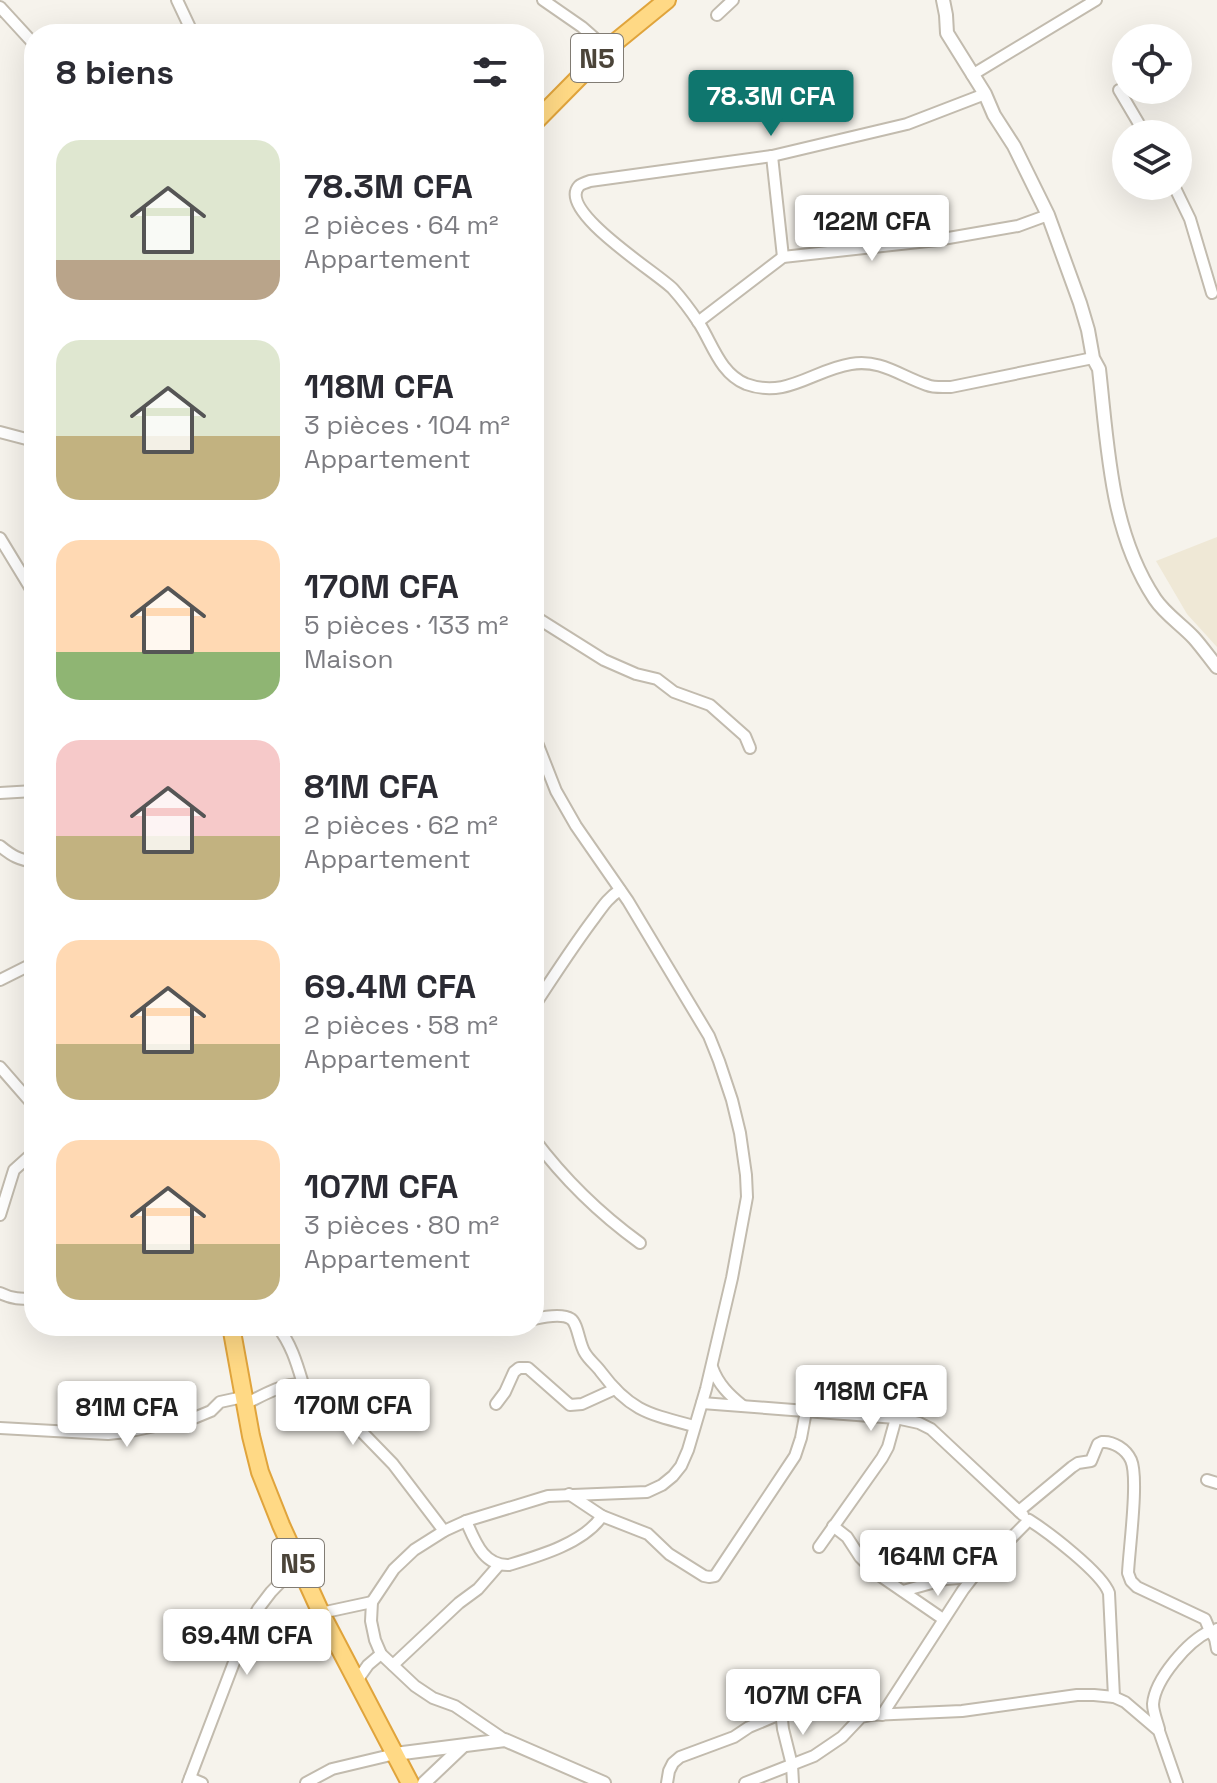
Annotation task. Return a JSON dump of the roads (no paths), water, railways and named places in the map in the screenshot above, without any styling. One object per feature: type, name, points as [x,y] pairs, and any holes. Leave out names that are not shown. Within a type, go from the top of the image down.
[{"type":"highway","name":"N5","points":[[544,112],[607,49],[667,0]]},
{"type":"highway","name":"N5","points":[[233,1336],[260,1472],[281,1525],[321,1613],[410,1783]]},
{"type":"street","points":[[177,0],[188,24]]},
{"type":"street","points":[[543,0],[607,49]]},
{"type":"street","points":[[717,15],[733,0]]},
{"type":"street","points":[[943,0],[947,33],[1014,146],[1048,215],[1080,303],[1093,358],[1099,369],[1115,495],[1131,554],[1156,601],[1217,667]]},
{"type":"street","points":[[972,75],[1096,0]]},
{"type":"street","points":[[0,7],[24,33]]},
{"type":"street","points":[[985,94],[907,124],[772,156],[590,181],[580,185],[576,196],[601,233],[659,275],[674,290],[698,322],[723,368],[746,384],[772,389],[785,387],[834,368],[870,363],[890,368],[927,385],[951,387],[1093,358]]},
{"type":"street","points":[[772,156],[783,257]]},
{"type":"street","points":[[1181,200],[1190,219],[1212,293]]},
{"type":"street","points":[[698,322],[783,257],[937,240],[1018,226],[1048,215]]},
{"type":"street","points":[[0,432],[24,438]]},
{"type":"street","points":[[0,538],[24,578]]},
{"type":"street","points":[[544,622],[604,660],[657,679],[674,692],[710,705],[745,736],[750,748]]},
{"type":"street","points":[[544,760],[556,791],[576,826],[620,890],[709,1036],[728,1087],[740,1133],[747,1197],[732,1278],[688,1450],[673,1476],[647,1492],[569,1494],[529,1500],[444,1531],[414,1550],[394,1569],[372,1602],[371,1621],[381,1654],[415,1686],[433,1698],[455,1706],[505,1740],[604,1783]]},
{"type":"street","points":[[0,793],[24,792]]},
{"type":"street","points":[[0,846],[24,861]]},
{"type":"street","points":[[544,991],[610,896],[620,890]]},
{"type":"street","points":[[0,980],[24,968]]},
{"type":"street","points":[[0,1067],[24,1095]]},
{"type":"street","points":[[544,1153],[588,1199],[640,1243]]},
{"type":"street","points":[[0,1215],[14,1170],[24,1160]]},
{"type":"street","points":[[0,1293],[10,1298],[24,1299]]},
{"type":"street","points":[[544,1318],[563,1317],[573,1321],[586,1355],[615,1389],[639,1409],[694,1426]]},
{"type":"street","points":[[283,1336],[295,1358],[303,1384]]},
{"type":"street","points":[[712,1365],[724,1390],[743,1406]]},
{"type":"street","points":[[496,1404],[519,1368],[528,1368],[570,1405],[582,1404],[615,1389]]},
{"type":"street","points":[[1,1425],[108,1434],[126,1432],[194,1418],[211,1411],[220,1402],[244,1401],[284,1386],[312,1386],[325,1394],[393,1464],[444,1531]]},
{"type":"street","points":[[702,1403],[896,1418],[931,1429],[1029,1520],[1106,1584],[1114,1697]]},
{"type":"street","points":[[569,1494],[602,1516],[648,1534],[669,1554],[704,1576],[715,1576],[795,1456],[806,1411]]},
{"type":"street","points":[[819,1547],[882,1458],[896,1418]]},
{"type":"street","points":[[1019,1511],[1072,1467],[1091,1461],[1098,1444],[1112,1442],[1129,1456],[1135,1473],[1128,1573],[1131,1581],[1137,1587],[1205,1619],[1215,1637]]},
{"type":"street","points":[[466,1521],[480,1551],[498,1566],[519,1562],[575,1540],[591,1530],[602,1516]]},
{"type":"street","points":[[882,1715],[973,1577],[1029,1520]]},
{"type":"street","points":[[833,1526],[847,1537],[866,1565],[943,1619]]},
{"type":"street","points":[[202,1783],[189,1780],[251,1622],[271,1592],[298,1564]]},
{"type":"street","points":[[393,1665],[485,1583],[498,1566]]},
{"type":"street","points":[[903,1591],[946,1579],[973,1577]]},
{"type":"street","points":[[321,1613],[372,1602]]},
{"type":"street","points":[[1177,1783],[1153,1704],[1163,1677],[1174,1662],[1199,1636],[1215,1637]]},
{"type":"street","points":[[356,1682],[381,1654]]},
{"type":"street","points":[[745,1783],[814,1756],[842,1737],[861,1717],[962,1711],[1094,1695],[1114,1697],[1125,1702],[1159,1731]]},
{"type":"street","points":[[667,1783],[669,1771],[680,1757],[734,1737],[781,1711],[793,1783]]},
{"type":"street","points":[[306,1783],[332,1769],[395,1754],[505,1740]]},
{"type":"street","points":[[424,1783],[463,1746]]}]
